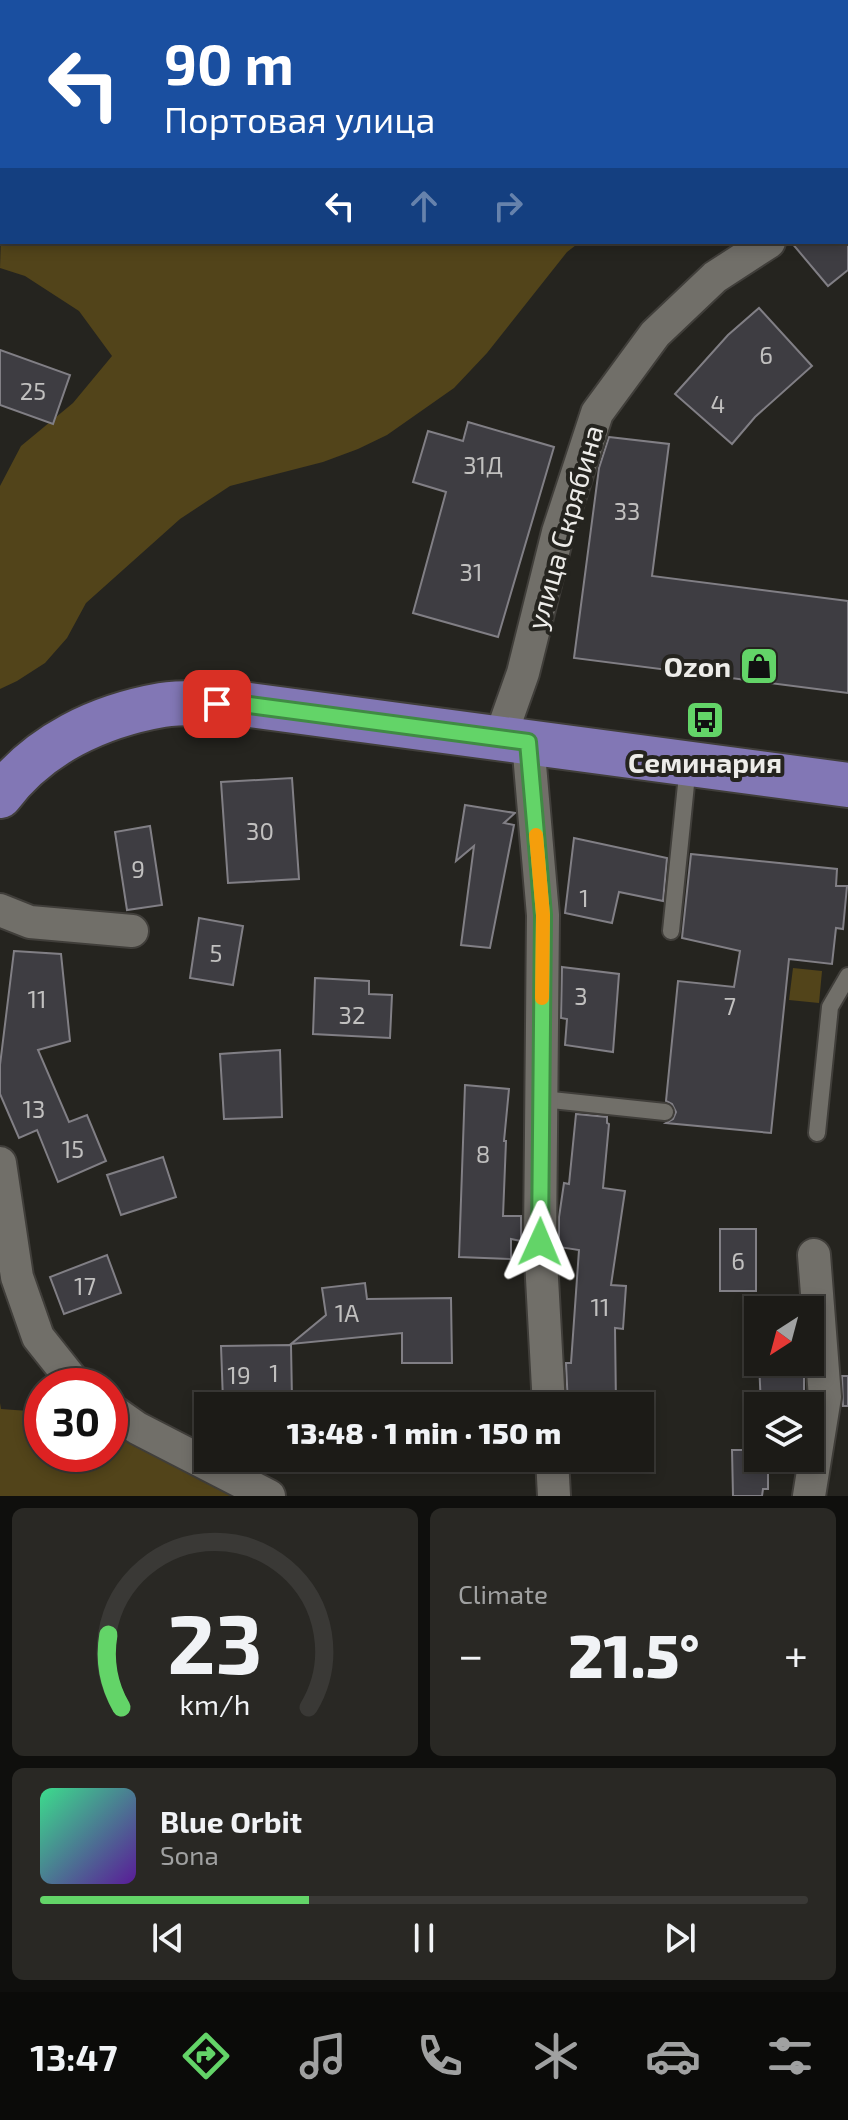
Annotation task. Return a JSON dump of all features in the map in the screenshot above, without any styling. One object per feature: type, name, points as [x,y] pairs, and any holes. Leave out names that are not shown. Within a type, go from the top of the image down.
[{"type":"main road","points":[[0,796],[16,775],[66,737],[114,717],[165,704],[242,704],[848,785]]},
{"type":"street","name":"улица Скрябина","points":[[514,740],[523,673],[558,532],[597,413],[655,334],[715,277],[766,244]]},
{"type":"street","points":[[514,740],[543,915],[540,1242],[548,1392]]},
{"type":"street","points":[[0,910],[30,922],[132,931]]},
{"type":"street","points":[[0,1163],[17,1277],[38,1337],[62,1368]]},
{"type":"street","points":[[809,1496],[825,1397],[814,1255]]},
{"type":"street","points":[[128,1422],[269,1496]]},
{"type":"street","points":[[553,1472],[554,1496]]},
{"type":"lane","points":[[671,931],[688,764]]},
{"type":"lane","points":[[817,1133],[830,1007],[848,976]]},
{"type":"lane","points":[[542,1099],[665,1112]]},
{"type":"shaded area","points":[[1,244],[577,244],[567,252],[487,353],[454,388],[387,435],[358,449],[323,462],[230,486],[180,519],[86,603],[67,638],[45,663],[0,689],[0,486],[21,446],[73,403],[112,356],[79,311],[25,276],[0,268]]},
{"type":"shaded area","points":[[793,968],[822,971],[819,1003],[789,1000]]},
{"type":"shaded area","points":[[0,1403],[1,1409],[24,1411],[24,1472],[128,1472],[128,1427],[194,1462],[194,1472],[212,1472],[258,1496],[0,1496]]},
{"type":"building","points":[[793,244],[848,244],[848,270],[828,286]]},
{"type":"building","points":[[759,308],[812,366],[755,417],[732,444],[675,394],[728,335]]},
{"type":"building","points":[[0,350],[70,375],[53,424],[0,405]]},
{"type":"building","points":[[468,422],[554,447],[498,637],[413,613],[446,492],[413,482],[428,431],[463,441]]},
{"type":"building","points":[[609,437],[669,444],[652,576],[848,601],[848,693],[574,658],[599,468]]},
{"type":"building","points":[[292,778],[299,879],[228,883],[221,782]]},
{"type":"building","points":[[465,805],[515,813],[504,823],[514,825],[490,948],[461,945],[474,846],[456,861]]},
{"type":"building","points":[[150,826],[162,905],[127,910],[115,832]]},
{"type":"building","points":[[574,838],[667,858],[663,901],[619,892],[612,923],[565,913]]},
{"type":"building","points":[[691,854],[837,869],[836,886],[847,886],[843,929],[836,928],[832,964],[789,959],[771,1133],[666,1123],[673,1119],[676,1112],[672,1104],[666,1101],[678,981],[734,987],[740,951],[682,938]]},
{"type":"building","points":[[199,918],[243,926],[233,985],[190,978]]},
{"type":"building","points":[[14,951],[61,954],[70,1041],[38,1050],[69,1122],[87,1115],[106,1161],[58,1182],[37,1130],[19,1138],[0,1094],[0,1065]]},
{"type":"building","points":[[562,967],[619,974],[613,1052],[565,1045],[567,1019],[561,1018]]},
{"type":"building","points":[[315,978],[369,981],[369,994],[392,995],[390,1038],[313,1034]]},
{"type":"building","points":[[280,1050],[282,1117],[224,1119],[220,1054]]},
{"type":"building","points":[[465,1085],[509,1089],[504,1141],[503,1216],[521,1216],[521,1241],[511,1239],[511,1259],[459,1257]]},
{"type":"building","points":[[576,1114],[607,1117],[603,1188],[625,1191],[611,1285],[626,1286],[623,1329],[615,1328],[616,1392],[567,1392],[566,1363],[571,1363],[579,1250],[559,1247],[564,1183],[569,1184]]},
{"type":"building","points":[[163,1157],[176,1197],[121,1215],[107,1175]]},
{"type":"building","points":[[720,1229],[756,1229],[756,1291],[720,1291]]},
{"type":"building","points":[[107,1255],[121,1293],[64,1314],[50,1277]]},
{"type":"building","points":[[365,1283],[367,1299],[451,1298],[452,1363],[402,1363],[402,1333],[291,1344],[326,1315],[322,1288]]},
{"type":"building","points":[[291,1345],[292,1392],[223,1392],[221,1346]]},
{"type":"building","points":[[760,1376],[804,1376],[804,1392],[760,1392]]},
{"type":"building","points":[[842,1376],[848,1376],[848,1406],[843,1406]]},
{"type":"building","points":[[732,1450],[744,1450],[744,1472],[768,1472],[768,1489],[763,1489],[762,1496],[733,1496]]},
{"type":"slow traffic","points":[[536,835],[543,915],[542,998]]},
{"type":"place","name":"Ozon","points":[[759,666]]},
{"type":"place","name":"Семинария","points":[[705,720]]},
{"type":"route","points":[[217,704],[242,704],[528,742],[543,915],[540,1242]]}]
